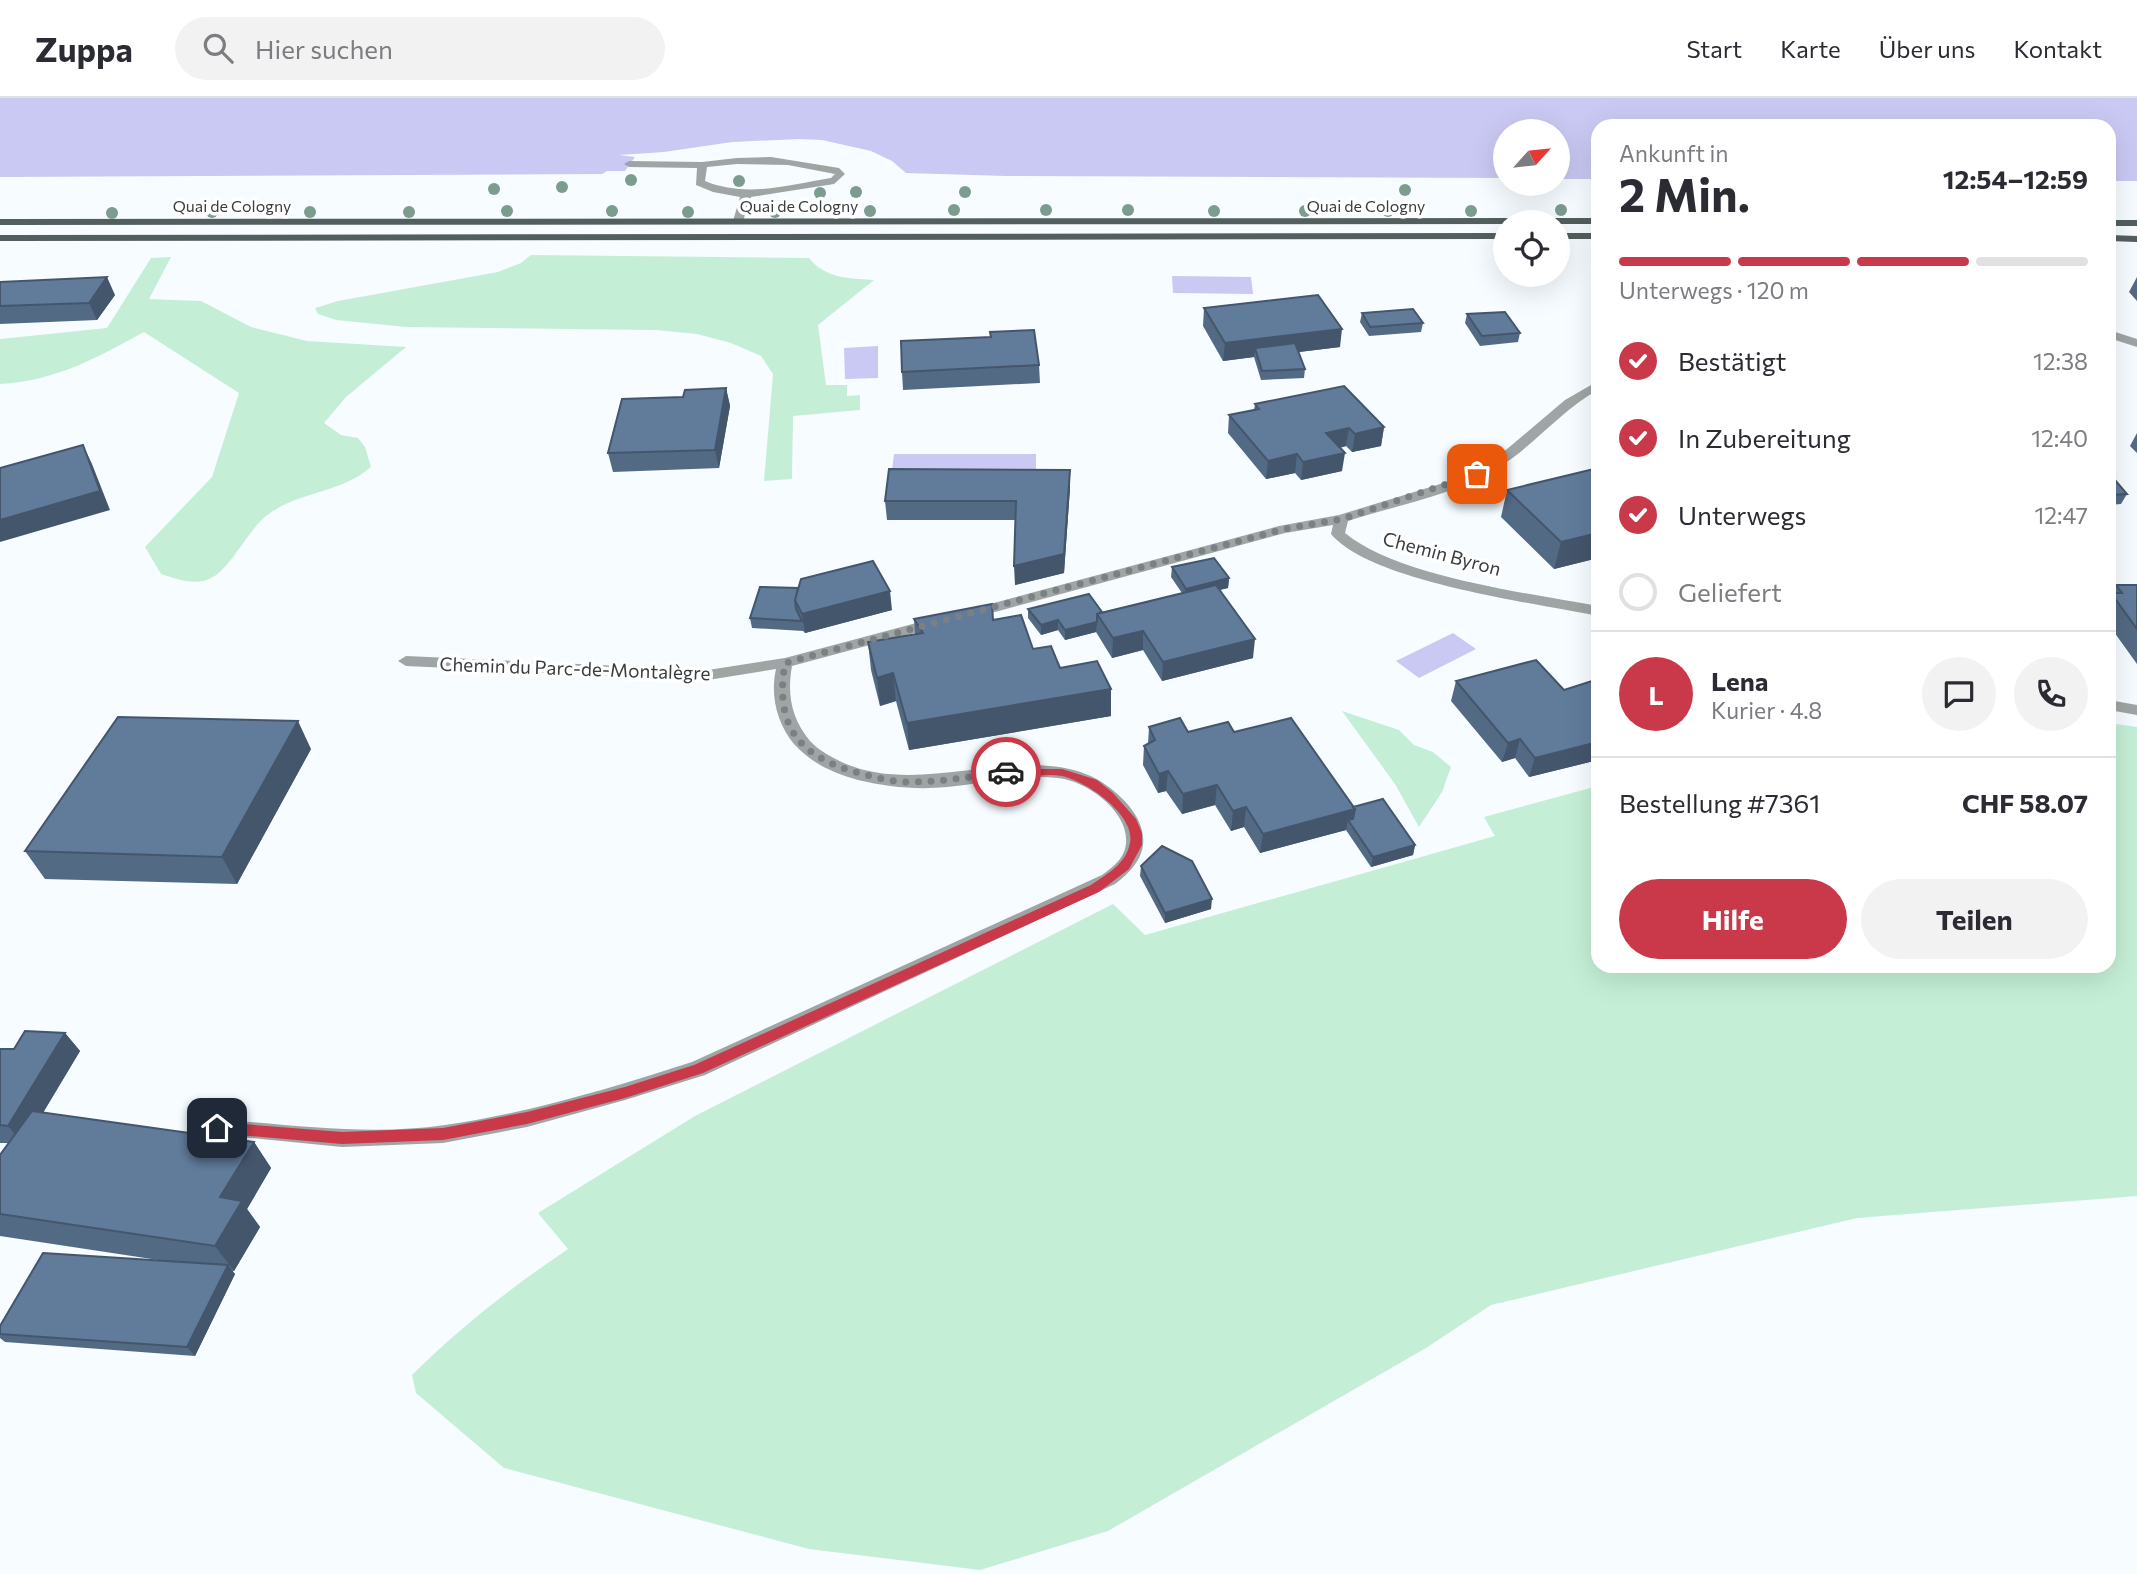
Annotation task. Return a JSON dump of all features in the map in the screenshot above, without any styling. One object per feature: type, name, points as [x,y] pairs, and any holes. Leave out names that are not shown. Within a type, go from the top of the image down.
[{"type":"main road","name":"Quai de Cologny","points":[[0,222],[1591,221]]},
{"type":"main road","points":[[2116,223],[2137,223]]},
{"type":"main road","name":"Quai de Cologny","points":[[0,238],[1493,236]]},
{"type":"main road","points":[[1570,236],[1591,236]]},
{"type":"main road","points":[[2116,238],[2137,239]]},
{"type":"street","points":[[629,164],[702,165],[725,161],[786,161],[839,171],[841,174],[834,181],[746,195],[717,190],[700,183],[702,165]]},
{"type":"street","points":[[738,221],[746,195]]},
{"type":"street","points":[[2116,336],[2137,343]]},
{"type":"street","name":"Chemin Byron","points":[[1591,389],[1558,410],[1507,456],[1488,469],[1466,480],[1342,519],[1338,528],[1342,540],[1382,561],[1430,575],[1591,610]]},
{"type":"street","name":"Chemin du Parc-de-Montalègre","points":[[406,661],[708,675],[785,663],[1284,529],[1342,519]]},
{"type":"street","points":[[217,1128],[342,1138],[443,1134],[527,1118],[625,1092],[698,1069],[1095,888],[1123,869],[1131,857],[1136,845],[1132,822],[1101,789],[1075,775],[1032,771],[944,781],[907,782],[853,772],[818,757],[793,734],[786,716],[780,691],[785,663]]},
{"type":"street","points":[[2116,706],[2137,710]]},
{"type":"green space","points":[[531,255],[809,258],[830,274],[874,280],[818,325],[826,385],[847,385],[847,396],[860,395],[860,410],[793,416],[792,479],[764,481],[773,374],[761,356],[731,343],[697,334],[656,330],[406,327],[336,320],[318,314],[315,308],[338,301],[498,272],[521,263]]},
{"type":"green space","points":[[171,257],[149,299],[201,301],[251,327],[307,341],[406,347],[346,397],[324,423],[341,435],[358,438],[365,447],[371,467],[347,482],[295,500],[270,513],[255,527],[220,571],[207,580],[200,581],[187,581],[161,574],[145,547],[212,477],[239,393],[144,332],[75,367],[39,378],[0,384],[0,339],[107,328],[151,258]]},
{"type":"green space","points":[[1342,711],[1399,730],[1414,745],[1433,752],[1451,767],[1442,792],[1419,827],[1395,784]]},
{"type":"green space","points":[[2116,724],[2137,727],[2137,1196],[1857,1218],[1491,1305],[1426,1348],[1108,1531],[980,1570],[809,1549],[504,1468],[416,1393],[412,1375],[430,1357],[487,1308],[568,1249],[538,1213],[695,1116],[1113,904],[1145,935],[1495,836],[1484,817],[1591,788],[1591,973],[2116,973]]},
{"type":"water","points":[[0,98],[2137,98],[2137,181],[2116,181],[2116,119],[1591,119],[1591,179],[1570,179],[1570,119],[1493,119],[1493,178],[1006,176],[906,173],[892,161],[871,151],[822,140],[799,139],[732,142],[664,152],[619,155],[635,157],[625,171],[607,171],[602,174],[0,177]]},
{"type":"water","points":[[1172,276],[1251,277],[1253,294],[1173,293]]},
{"type":"water","points":[[878,346],[878,378],[845,379],[844,348]]},
{"type":"water","points":[[894,454],[1036,454],[1036,470],[892,470]]},
{"type":"water","points":[[1453,633],[1476,649],[1419,678],[1396,661]]},
{"type":"building","points":[[107,277],[89,303],[0,306],[0,282]]},
{"type":"building","points":[[1318,295],[1342,329],[1225,343],[1204,308]]},
{"type":"building","points":[[1413,309],[1423,323],[1370,327],[1362,313]]},
{"type":"building","points":[[1505,312],[1520,333],[1482,336],[1467,314]]},
{"type":"building","points":[[1034,330],[1039,365],[902,372],[901,341],[991,337],[990,332]]},
{"type":"building","points":[[1295,343],[1305,369],[1262,371],[1255,348]]},
{"type":"building","points":[[1344,386],[1384,427],[1355,434],[1349,428],[1326,433],[1345,453],[1303,462],[1297,454],[1268,461],[1229,415],[1259,409],[1255,404]]},
{"type":"building","points":[[726,388],[715,450],[608,453],[622,399],[683,397],[685,390]]},
{"type":"building","points":[[83,445],[100,491],[0,520],[0,468]]},
{"type":"building","points":[[889,469],[1070,470],[1064,554],[1014,566],[1016,501],[885,501]]},
{"type":"building","points":[[1591,470],[1591,535],[1561,542],[1507,490]]},
{"type":"building","points":[[2116,481],[2127,494],[2116,495]]},
{"type":"building","points":[[1214,558],[1229,578],[1186,589],[1172,567]]},
{"type":"building","points":[[873,561],[890,591],[802,614],[795,600],[801,579]]},
{"type":"building","points":[[1216,585],[1255,639],[1163,662],[1143,631],[1113,638],[1097,614]]},
{"type":"building","points":[[2116,585],[2137,585],[2137,629],[2116,600],[2116,593],[2122,593]]},
{"type":"building","points":[[760,587],[798,588],[796,609],[802,621],[750,618]]},
{"type":"building","points":[[1089,594],[1102,612],[1097,614],[1097,622],[1065,630],[1058,620],[1041,625],[1028,609]]},
{"type":"building","points":[[992,604],[993,620],[1021,615],[1033,649],[1051,646],[1060,668],[1097,661],[1111,689],[907,723],[893,673],[877,678],[868,642],[923,633],[914,619]]},
{"type":"building","points":[[1536,660],[1564,690],[1591,681],[1591,744],[1535,758],[1520,739],[1508,743],[1456,681]]},
{"type":"building","points":[[118,717],[298,721],[222,857],[25,851]]},
{"type":"building","points":[[1180,718],[1188,732],[1228,722],[1234,732],[1291,718],[1355,809],[1263,834],[1246,807],[1233,811],[1217,785],[1183,794],[1168,771],[1159,774],[1144,746],[1155,740],[1149,727]]},
{"type":"building","points":[[1383,799],[1415,845],[1373,857],[1348,820],[1353,819],[1353,807]]},
{"type":"building","points":[[1162,846],[1192,861],[1212,899],[1165,913],[1141,866]]},
{"type":"building","points":[[25,1031],[65,1033],[8,1126],[0,1125],[0,1049],[14,1049]]},
{"type":"building","points":[[32,1111],[254,1142],[220,1197],[242,1201],[215,1246],[0,1214],[0,1155]]},
{"type":"building","points":[[43,1253],[228,1265],[187,1347],[0,1334],[0,1326]]},
{"type":"way so far","points":[[1006,772],[944,781],[907,782],[853,772],[831,764],[804,746],[793,734],[780,691],[785,663],[1284,529],[1342,519],[1466,480],[1477,474]]},
{"type":"route","points":[[217,1128],[342,1138],[396,1138],[443,1134],[527,1118],[625,1092],[698,1069],[1095,888],[1123,869],[1136,845],[1136,833],[1132,822],[1109,795],[1093,783],[1062,772],[1006,772]]}]
